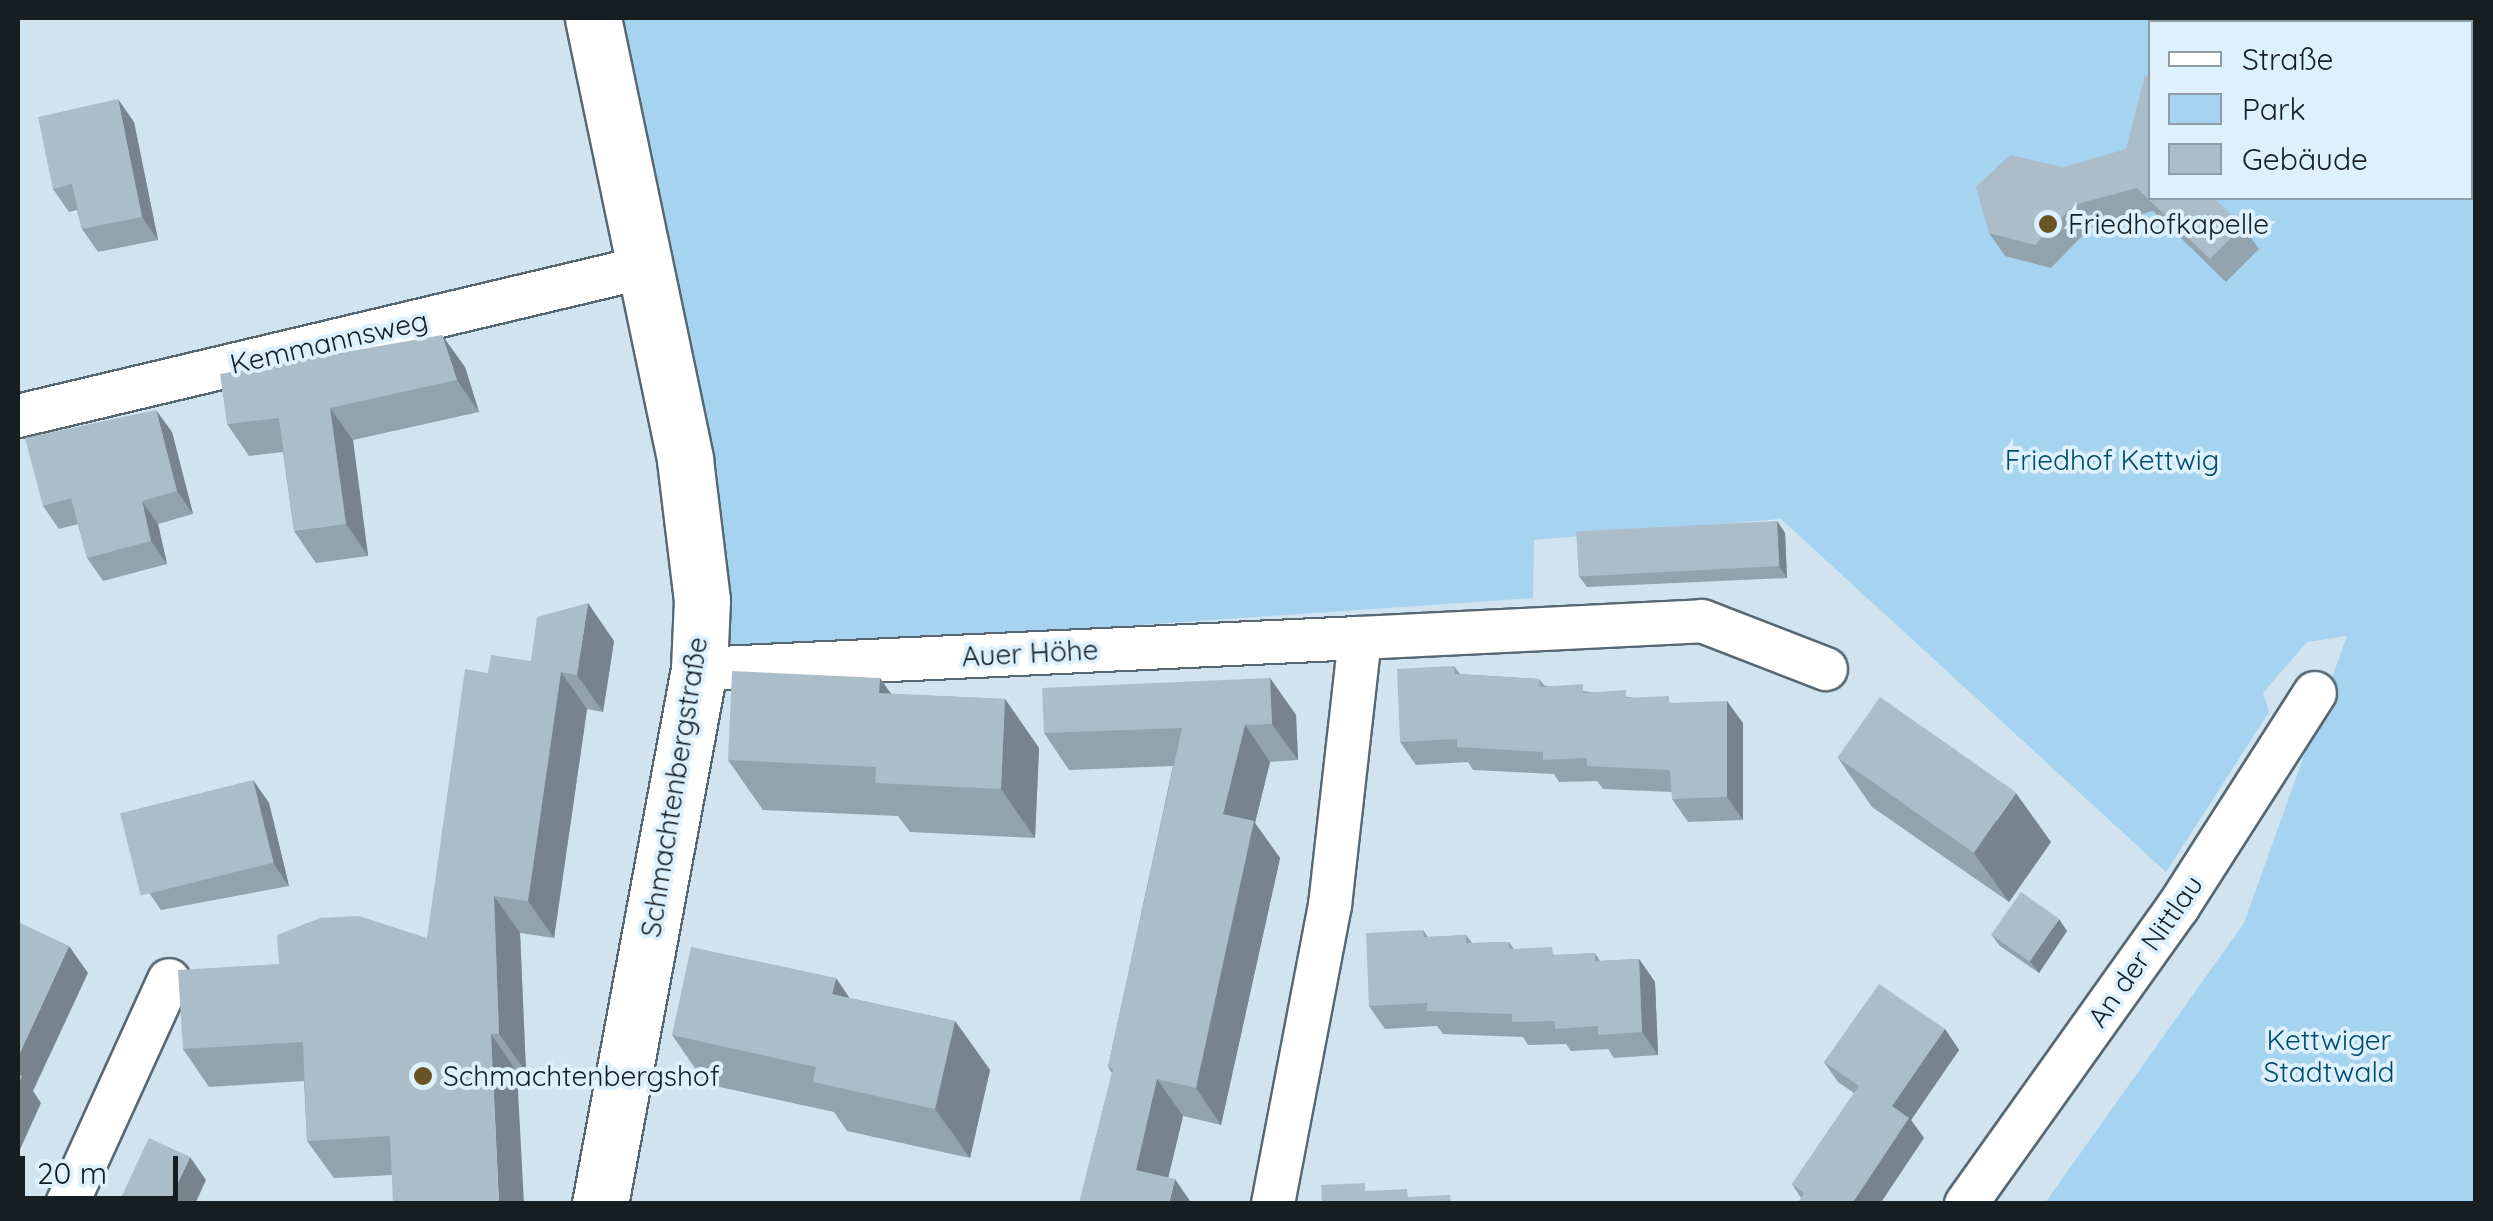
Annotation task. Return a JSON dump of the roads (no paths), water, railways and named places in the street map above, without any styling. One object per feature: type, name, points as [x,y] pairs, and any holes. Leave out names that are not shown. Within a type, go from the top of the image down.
[{"type":"street","name":"Schmachtenbergstraße","points":[[593,18],[641,268],[685,460],[702,600],[699,669],[600,1204]]},
{"type":"street","name":"Kemmannsweg","points":[[18,416],[641,268]]},
{"type":"street","name":"Auer Höhe","points":[[699,669],[1702,620],[1826,669]]},
{"type":"street","points":[[1273,1204],[1330,906],[1360,638]]},
{"type":"street","name":"An der Nittlau","points":[[1966,1204],[2178,907],[2315,693]]},
{"type":"street","points":[[66,1204],[169,980]]},
{"type":"place","name":"Friedhofkapelle","points":[[2048,224]]},
{"type":"place","name":"Schmachtenbergshof","points":[[423,1076]]},
{"type":"park label","name":"Friedhof Kettwig","points":[[2112,460]]},
{"type":"park label","name":"Kettwiger Stadtwald","points":[[2329,1056]]}]
